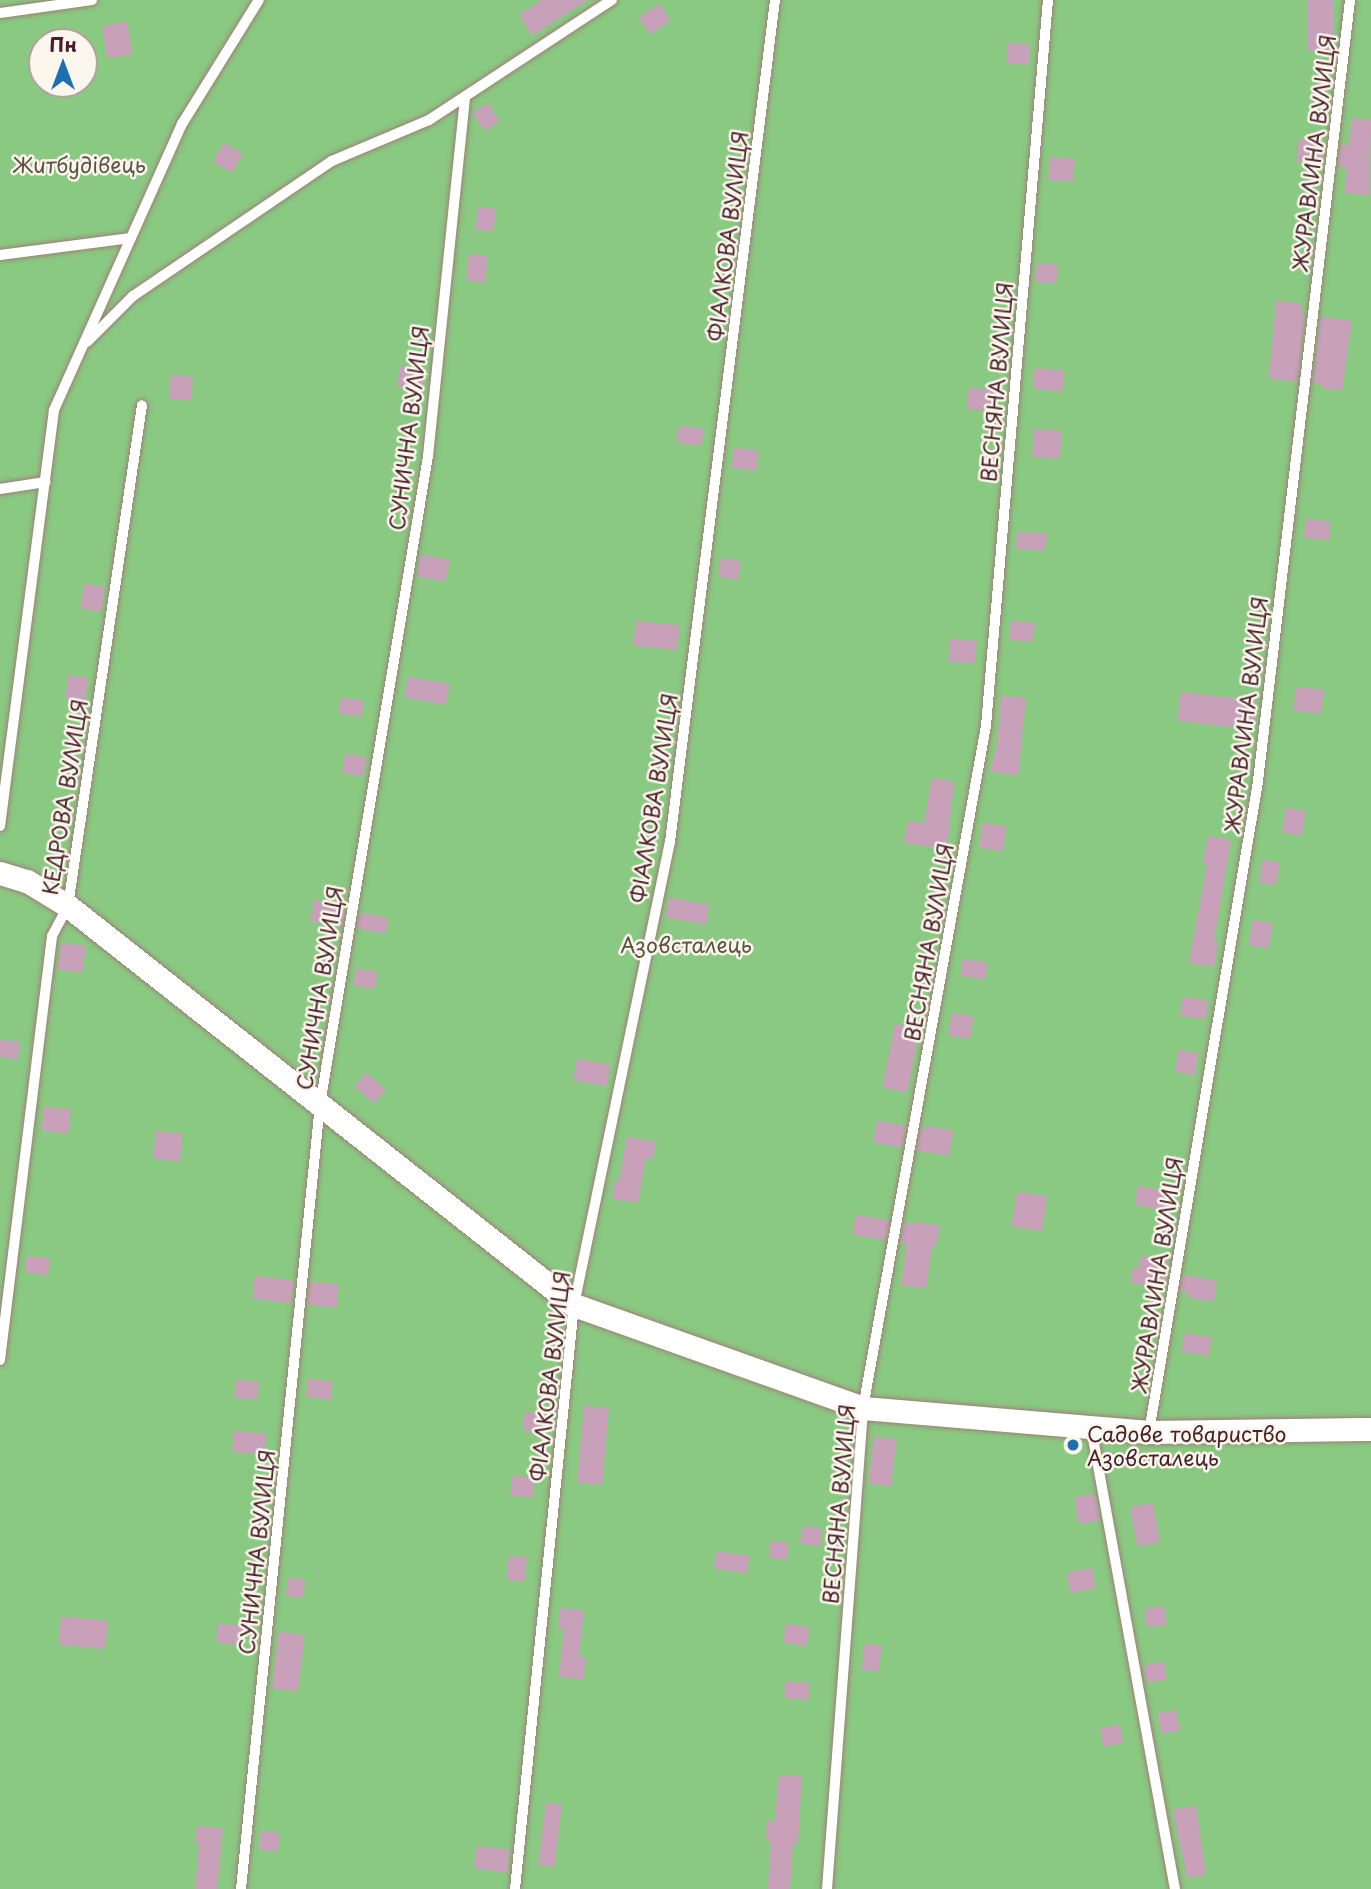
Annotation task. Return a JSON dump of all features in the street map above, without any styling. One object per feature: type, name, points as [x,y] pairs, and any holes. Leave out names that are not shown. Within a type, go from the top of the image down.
[{"type":"street","points":[[0,873],[27,881],[68,906],[574,1305],[863,1408],[1149,1432],[1371,1429]]},
{"type":"lane","points":[[0,13],[92,0]]},
{"type":"lane","points":[[0,826],[6,738],[54,410],[182,124],[259,0]]},
{"type":"lane","points":[[82,347],[133,296],[332,161],[429,120],[612,0]]},
{"type":"lane","name":"ФІАЛКОВА ВУЛИЦЯ","points":[[515,1889],[574,1305],[670,842],[775,0]]},
{"type":"lane","name":"ВЕСНЯНА ВУЛИЦЯ","points":[[827,1889],[863,1408],[986,726],[1048,0]]},
{"type":"lane","name":"ЖУРАВЛИНА ВУЛИЦЯ","points":[[1149,1432],[1258,780],[1350,0]]},
{"type":"lane","name":"СУНИЧНА ВУЛИЦЯ","points":[[241,1889],[320,1105],[428,456],[465,97]]},
{"type":"lane","points":[[0,255],[131,238]]},
{"type":"lane","name":"КЕДРОВА ВУЛИЦЯ","points":[[0,1360],[52,936],[68,906],[142,405]]},
{"type":"lane","points":[[0,489],[45,482]]},
{"type":"lane","points":[[1091,1427],[1175,1889]]},
{"type":"green space","name":"Азовсталець","points":[[0,0],[1371,0],[1371,1889],[0,1889]]},
{"type":"building","points":[[542,0],[588,0],[532,36],[519,15]]},
{"type":"building","points":[[1307,0],[1334,0],[1334,51],[1307,51]]},
{"type":"building","points":[[660,4],[671,21],[650,34],[639,18]]},
{"type":"building","points":[[127,22],[132,55],[107,59],[102,26]]},
{"type":"building","points":[[1008,43],[1030,45],[1028,65],[1006,63]]},
{"type":"building","points":[[488,103],[500,122],[484,131],[473,113]]},
{"type":"building","points":[[1352,118],[1371,120],[1369,196],[1344,193],[1347,168],[1338,167],[1341,144],[1349,145]]},
{"type":"building","points":[[1299,139],[1325,142],[1322,165],[1296,162]]},
{"type":"building","points":[[224,143],[243,154],[232,173],[213,162]]},
{"type":"building","points":[[1050,157],[1075,159],[1073,182],[1048,180]]},
{"type":"building","points":[[478,207],[496,209],[493,232],[476,230]]},
{"type":"building","points":[[469,254],[488,256],[485,283],[466,281]]},
{"type":"building","points":[[1037,263],[1058,265],[1056,284],[1035,282]]},
{"type":"building","points":[[1276,301],[1302,304],[1301,314],[1305,315],[1297,382],[1269,379]]},
{"type":"building","points":[[1321,317],[1352,321],[1342,391],[1321,388],[1321,384],[1313,383]]},
{"type":"building","points":[[400,366],[426,369],[423,390],[397,387]]},
{"type":"building","points":[[1035,368],[1065,371],[1063,392],[1033,389]]},
{"type":"building","points":[[171,375],[193,377],[191,401],[169,399]]},
{"type":"building","points":[[969,388],[998,391],[996,412],[967,409]]},
{"type":"building","points":[[679,426],[704,429],[702,446],[677,443]]},
{"type":"building","points":[[1034,429],[1062,431],[1060,459],[1032,457]]},
{"type":"building","points":[[734,448],[759,451],[756,471],[732,468]]},
{"type":"building","points":[[1306,519],[1331,522],[1328,541],[1304,538]]},
{"type":"building","points":[[1017,532],[1047,534],[1046,551],[1016,549]]},
{"type":"building","points":[[421,555],[450,560],[446,582],[417,577]]},
{"type":"building","points":[[721,558],[741,561],[738,580],[718,577]]},
{"type":"building","points":[[84,584],[105,587],[101,612],[81,609]]},
{"type":"building","points":[[636,621],[680,626],[677,650],[633,646]]},
{"type":"building","points":[[1011,621],[1035,623],[1033,642],[1009,640]]},
{"type":"building","points":[[950,639],[977,641],[975,664],[948,662]]},
{"type":"building","points":[[68,676],[88,678],[85,702],[65,700]]},
{"type":"building","points":[[408,677],[449,684],[446,705],[404,698]]},
{"type":"building","points":[[1296,687],[1324,690],[1321,714],[1293,711]]},
{"type":"building","points":[[1181,692],[1256,701],[1253,730],[1177,721]]},
{"type":"building","points":[[1001,696],[1026,698],[1018,776],[990,772],[997,746]]},
{"type":"building","points":[[341,698],[364,701],[362,717],[339,714]]},
{"type":"building","points":[[345,754],[367,758],[363,777],[342,773]]},
{"type":"building","points":[[932,778],[954,782],[947,850],[904,843],[908,821],[924,824]]},
{"type":"building","points":[[1286,808],[1306,811],[1302,836],[1282,833]]},
{"type":"building","points":[[983,823],[1007,827],[1003,851],[979,848]]},
{"type":"building","points":[[1208,836],[1231,840],[1214,941],[1218,941],[1214,967],[1189,963],[1207,864],[1203,864]]},
{"type":"building","points":[[1263,860],[1280,863],[1276,886],[1259,883]]},
{"type":"building","points":[[669,898],[709,905],[706,925],[666,918]]},
{"type":"building","points":[[314,900],[341,905],[340,910],[344,910],[342,927],[310,922]]},
{"type":"building","points":[[360,913],[389,918],[386,934],[357,929]]},
{"type":"building","points":[[1253,920],[1273,923],[1269,949],[1249,946]]},
{"type":"building","points":[[61,943],[86,946],[83,973],[58,970]]},
{"type":"building","points":[[963,959],[988,963],[985,980],[960,976]]},
{"type":"building","points":[[356,969],[378,972],[375,989],[354,986]]},
{"type":"building","points":[[1183,997],[1209,1001],[1206,1020],[1180,1016]]},
{"type":"building","points":[[952,1013],[974,1017],[970,1039],[948,1036]]},
{"type":"building","points":[[895,1024],[920,1029],[907,1093],[883,1088]]},
{"type":"building","points":[[0,1040],[20,1042],[18,1060],[0,1057]]},
{"type":"building","points":[[1179,1050],[1199,1054],[1194,1075],[1175,1072]]},
{"type":"building","points":[[577,1059],[610,1065],[607,1087],[573,1081]]},
{"type":"building","points":[[366,1073],[386,1090],[374,1104],[354,1087]]},
{"type":"building","points":[[44,1107],[71,1110],[68,1134],[41,1131]]},
{"type":"building","points":[[877,1121],[906,1126],[902,1148],[873,1143]]},
{"type":"building","points":[[926,1126],[953,1131],[949,1156],[917,1151],[921,1129],[926,1129]]},
{"type":"building","points":[[156,1131],[183,1134],[180,1162],[153,1159]]},
{"type":"building","points":[[627,1137],[656,1142],[653,1159],[646,1158],[638,1203],[612,1199],[615,1181],[619,1181]]},
{"type":"building","points":[[1138,1186],[1169,1192],[1166,1211],[1134,1205]]},
{"type":"building","points":[[1017,1192],[1048,1197],[1042,1231],[1012,1227]]},
{"type":"building","points":[[856,1215],[889,1221],[886,1241],[853,1235]]},
{"type":"building","points":[[904,1223],[940,1226],[936,1247],[932,1246],[926,1289],[901,1285],[907,1245],[901,1244]]},
{"type":"building","points":[[27,1256],[50,1259],[48,1276],[25,1273]]},
{"type":"building","points":[[1141,1256],[1167,1260],[1165,1289],[1130,1283],[1133,1267],[1139,1268]]},
{"type":"building","points":[[1183,1275],[1217,1281],[1214,1302],[1188,1298],[1189,1293],[1180,1292]]},
{"type":"building","points":[[255,1276],[294,1281],[291,1304],[252,1299]]},
{"type":"building","points":[[310,1282],[339,1285],[336,1308],[308,1305]]},
{"type":"building","points":[[1185,1333],[1212,1338],[1208,1356],[1182,1352]]},
{"type":"building","points":[[308,1379],[333,1382],[331,1400],[306,1397]]},
{"type":"building","points":[[236,1380],[259,1382],[257,1400],[234,1398]]},
{"type":"building","points":[[584,1406],[609,1408],[602,1485],[577,1483]]},
{"type":"building","points":[[525,1412],[542,1414],[540,1433],[523,1431]]},
{"type":"building","points":[[234,1431],[266,1434],[264,1455],[232,1452]]},
{"type":"building","points":[[874,1437],[897,1440],[891,1486],[868,1484]]},
{"type":"building","points":[[512,1476],[535,1478],[533,1498],[510,1496]]},
{"type":"building","points":[[1095,1494],[1100,1521],[1079,1524],[1074,1498]]},
{"type":"building","points":[[1153,1503],[1160,1542],[1137,1546],[1130,1507]]},
{"type":"building","points":[[803,1526],[823,1529],[820,1547],[800,1544]]},
{"type":"building","points":[[771,1541],[789,1543],[787,1560],[769,1558]]},
{"type":"building","points":[[717,1551],[750,1556],[747,1574],[714,1569]]},
{"type":"building","points":[[509,1556],[527,1558],[524,1582],[506,1580]]},
{"type":"building","points":[[1092,1568],[1096,1589],[1070,1594],[1066,1573]]},
{"type":"building","points":[[288,1578],[305,1580],[303,1598],[286,1596]]},
{"type":"building","points":[[1164,1606],[1167,1625],[1147,1628],[1144,1609]]},
{"type":"building","points":[[560,1608],[584,1611],[579,1657],[586,1657],[584,1680],[559,1677],[564,1629],[558,1628]]},
{"type":"building","points":[[61,1617],[108,1621],[105,1649],[59,1645]]},
{"type":"building","points":[[218,1624],[243,1626],[241,1645],[216,1643]]},
{"type":"building","points":[[786,1624],[810,1628],[807,1647],[783,1643]]},
{"type":"building","points":[[279,1632],[305,1635],[298,1692],[272,1689]]},
{"type":"building","points":[[865,1644],[882,1646],[879,1672],[862,1670]]},
{"type":"building","points":[[1164,1662],[1167,1680],[1147,1683],[1144,1665]]},
{"type":"building","points":[[785,1682],[809,1683],[808,1700],[784,1699]]},
{"type":"building","points":[[1176,1710],[1180,1731],[1161,1734],[1157,1714]]},
{"type":"building","points":[[1120,1725],[1123,1744],[1103,1747],[1100,1728]]},
{"type":"building","points":[[779,1775],[802,1776],[798,1844],[793,1844],[790,1889],[768,1889],[771,1842],[766,1842],[767,1821],[775,1821]]},
{"type":"building","points":[[546,1803],[562,1805],[554,1867],[538,1866]]},
{"type":"building","points":[[1196,1806],[1206,1875],[1187,1878],[1173,1810]]},
{"type":"building","points":[[197,1826],[223,1829],[217,1889],[195,1889],[199,1844],[195,1843]]},
{"type":"building","points":[[261,1831],[280,1833],[278,1852],[259,1850]]},
{"type":"building","points":[[477,1846],[510,1850],[507,1873],[474,1869]]},
{"type":"place","name":"Садове товариство Азовсталець","points":[[1073,1445]]},
{"type":"park label","name":"Житбудівець","points":[[79,164]]}]
